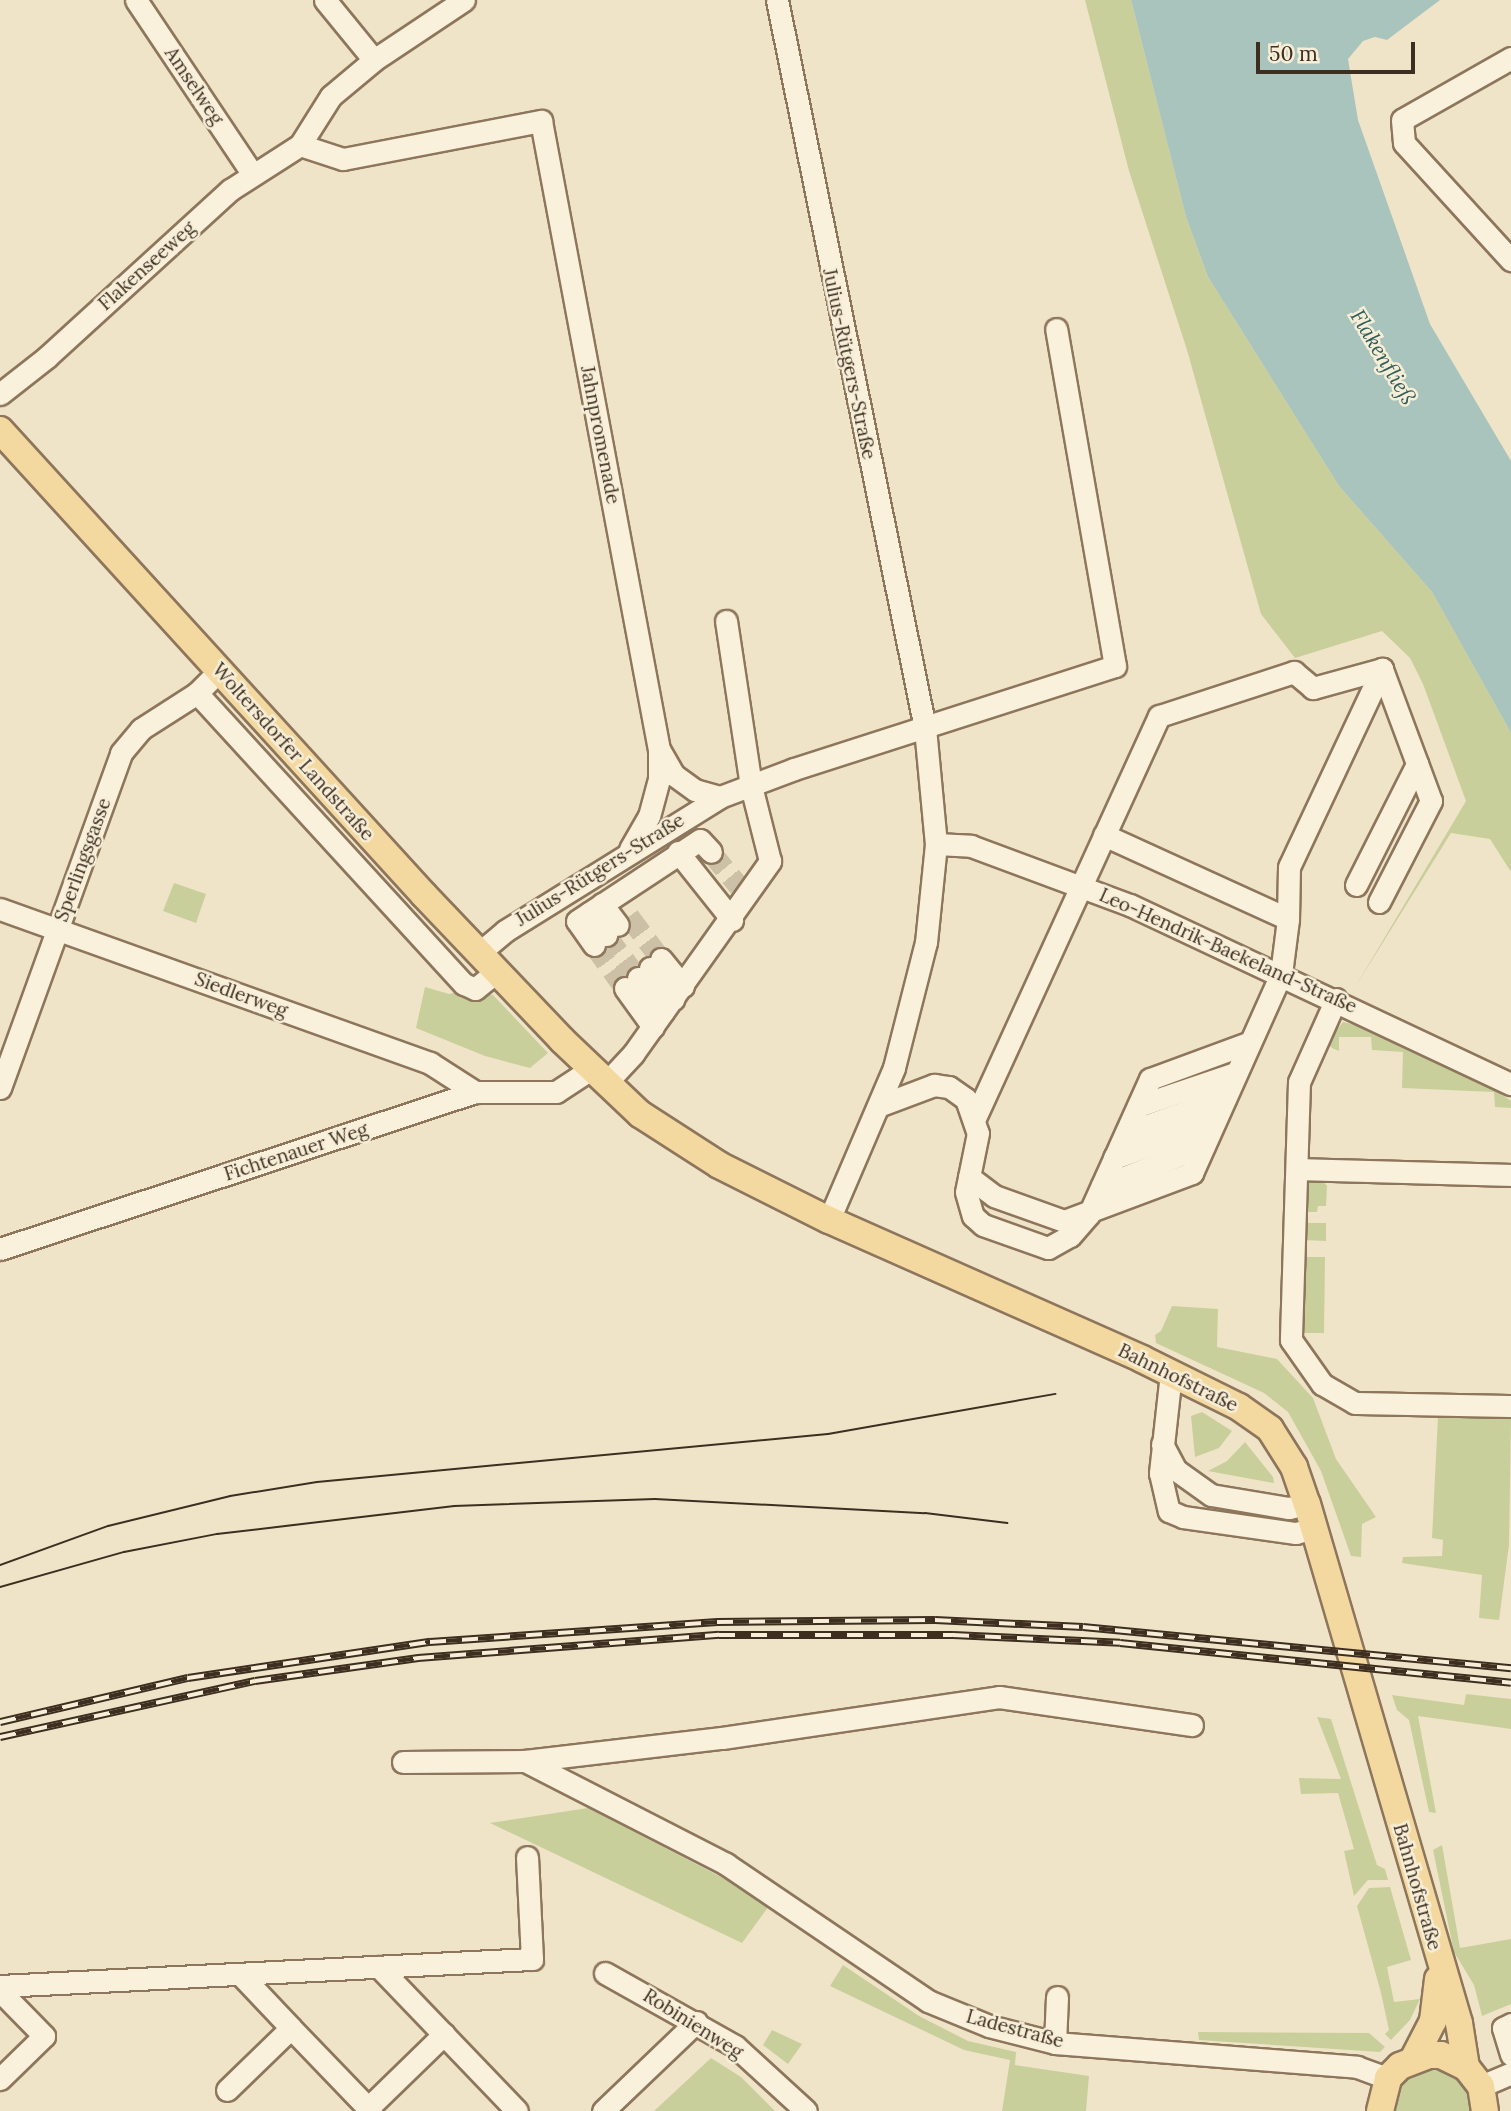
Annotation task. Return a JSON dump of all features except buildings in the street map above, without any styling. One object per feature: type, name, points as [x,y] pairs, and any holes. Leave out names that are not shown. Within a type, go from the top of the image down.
[{"type":"main road","name":"Woltersdorfer Landstraße","points":[[0,430],[488,963],[598,1076]]},
{"type":"main road","name":"Bahnhofstraße","points":[[598,1076],[679,1141],[829,1220],[1171,1373],[1239,1407],[1270,1429],[1294,1466],[1311,1516],[1477,2088]]},
{"type":"main road","name":"Bahnhofstraße","points":[[1414,2058],[1436,2012],[1439,1964]]},
{"type":"main road","points":[[1379,2111],[1388,2078],[1414,2058],[1441,2055],[1477,2088]]},
{"type":"street","name":"Amselweg","points":[[136,0],[251,172]]},
{"type":"street","points":[[325,0],[374,60]]},
{"type":"street","name":"Flakenseeweg","points":[[0,394],[47,358],[251,172],[299,145],[331,96],[374,60],[464,0]]},
{"type":"street","name":"Julius-Rütgers-Straße","points":[[777,0],[925,728],[936,844],[926,942],[881,1105],[829,1220]]},
{"type":"street","points":[[1511,58],[1402,120],[1404,143],[1511,260]]},
{"type":"street","name":"Jahnpromenade","points":[[299,145],[343,159],[541,121],[659,750],[659,779],[649,816],[629,851]]},
{"type":"street","name":"Julius-Rütgers-Straße","points":[[197,693],[464,984],[475,989],[505,930],[720,797],[1115,666],[1056,329]]},
{"type":"street","name":"Fichtenauer Weg","points":[[0,1250],[475,1093],[556,1093],[598,1076],[668,1006],[732,920],[744,892],[770,861],[751,786],[726,621]]},
{"type":"street","points":[[1379,902],[1431,801],[1382,669]]},
{"type":"street","points":[[975,1117],[1159,716],[1294,672],[1313,688],[1382,669]]},
{"type":"street","points":[[969,1177],[983,1190],[1064,1221],[1089,1214],[1192,1173],[1280,974],[1288,919],[1289,867],[1382,669]]},
{"type":"street","name":"Sperlingsgasse","points":[[0,1088],[121,753],[141,729],[197,693],[219,671]]},
{"type":"street","name":"Jahnpromenade","points":[[659,750],[674,775],[695,790],[720,797]]},
{"type":"street","points":[[1356,885],[1418,764]]},
{"type":"street","points":[[1104,835],[1288,919]]},
{"type":"street","points":[[597,907],[700,840],[711,852]]},
{"type":"street","name":"Leo-Hendrik-Baekeland-Straße","points":[[936,844],[971,846],[1080,884],[1336,999],[1511,1084]]},
{"type":"street","points":[[678,852],[732,920]]},
{"type":"street","points":[[567,891],[597,907],[611,930],[597,907]]},
{"type":"street","name":"Siedlerweg","points":[[0,909],[430,1063],[475,1093]]},
{"type":"street","points":[[668,1006],[643,973],[668,1006]]},
{"type":"street","points":[[1336,999],[1299,1082],[1291,1340],[1322,1384],[1355,1403],[1511,1406]]},
{"type":"street","points":[[881,1105],[910,1090],[934,1085],[949,1087],[965,1099],[975,1117],[978,1133],[967,1192],[972,1216],[983,1225],[1040,1247],[1057,1246],[1089,1214],[1150,1079],[1248,1043]]},
{"type":"street","points":[[1138,1106],[1235,1073]]},
{"type":"street","points":[[1126,1133],[1226,1097]]},
{"type":"street","points":[[1114,1158],[1214,1122]]},
{"type":"street","points":[[1102,1186],[1203,1146]]},
{"type":"street","points":[[1297,1169],[1511,1175]]},
{"type":"street","points":[[1162,1444],[1176,1470],[1211,1495],[1289,1508],[1311,1516],[1296,1533],[1183,1517],[1169,1511],[1161,1486],[1162,1444],[1171,1373]]},
{"type":"street","points":[[403,1762],[525,1761],[722,1738],[999,1697],[1192,1725]]},
{"type":"street","name":"Ladestraße","points":[[525,1761],[726,1864],[928,2001],[989,2026],[1055,2043],[1357,2067],[1388,2078]]},
{"type":"street","points":[[0,1988],[532,1959],[527,1857]]},
{"type":"street","points":[[379,1967],[517,2111]]},
{"type":"street","name":"Robinienweg","points":[[605,1973],[735,2046],[806,2111]]},
{"type":"street","points":[[240,1974],[369,2109],[444,2034]]},
{"type":"street","points":[[0,1988],[44,2036],[0,2079]]},
{"type":"street","points":[[1055,2043],[1057,1997]]},
{"type":"street","points":[[603,2111],[696,2022]]},
{"type":"street","points":[[1507,2026],[1511,2055]]},
{"type":"street","points":[[227,2090],[291,2028]]},
{"type":"street","points":[[1477,2088],[1511,2073]]},
{"type":"green space","points":[[1085,0],[1131,0],[1186,217],[1208,277],[1339,486],[1432,592],[1511,733],[1511,872],[1490,839],[1451,833],[1354,989],[1466,801],[1423,684],[1410,658],[1382,631],[1295,658],[1261,614],[1187,350],[1129,171]]},
{"type":"green space","points":[[174,883],[206,894],[196,923],[163,911]]},
{"type":"green space","points":[[425,987],[449,994],[463,991],[493,995],[548,1053],[530,1068],[485,1056],[416,1028]]},
{"type":"green space","points":[[1343,1022],[1371,1029],[1495,1090],[1511,1101],[1511,1108],[1495,1107],[1494,1092],[1402,1088],[1403,1052],[1372,1050],[1371,1037],[1339,1037],[1339,1051],[1327,1043]]},
{"type":"green space","points":[[1311,1179],[1322,1180],[1327,1186],[1326,1206],[1318,1206],[1317,1212],[1303,1212],[1306,1183]]},
{"type":"green space","points":[[1302,1223],[1326,1223],[1326,1241],[1302,1240]]},
{"type":"green space","points":[[1302,1257],[1325,1257],[1324,1333],[1300,1333]]},
{"type":"green space","points":[[1172,1306],[1218,1309],[1217,1347],[1277,1359],[1313,1398],[1336,1459],[1376,1517],[1362,1524],[1361,1557],[1351,1556],[1321,1471],[1288,1412],[1264,1393],[1156,1343],[1155,1335],[1161,1331]]},
{"type":"green space","points":[[1202,1412],[1232,1431],[1219,1448],[1195,1457],[1191,1416]]},
{"type":"green space","points":[[1438,1416],[1511,1417],[1509,1545],[1499,1620],[1479,1618],[1482,1575],[1402,1563],[1403,1557],[1442,1556],[1443,1540],[1432,1538]]},
{"type":"green space","points":[[1245,1442],[1273,1477],[1274,1483],[1208,1471],[1227,1461]]},
{"type":"green space","points":[[1466,1694],[1511,1699],[1511,1729],[1418,1716],[1436,1813],[1429,1812],[1409,1720],[1397,1710],[1392,1695],[1464,1705]]},
{"type":"green space","points":[[1317,1717],[1331,1719],[1377,1865],[1385,1869],[1388,1880],[1368,1880],[1354,1896],[1344,1851],[1354,1849],[1338,1793],[1301,1794],[1299,1778],[1341,1779]]},
{"type":"green space","points":[[588,1808],[771,1903],[742,1943],[490,1823]]},
{"type":"green space","points":[[1442,1845],[1460,1948],[1511,1939],[1511,2004],[1482,2016],[1474,1985],[1454,1952],[1433,1850]]},
{"type":"green space","points":[[1390,1887],[1411,1960],[1387,1967],[1394,2002],[1420,1999],[1410,2020],[1391,2040],[1385,2034],[1389,2030],[1381,1993],[1357,1906],[1369,1888]]},
{"type":"green space","points":[[843,1965],[919,2016],[968,2041],[1016,2052],[1015,2065],[1089,2076],[1086,2111],[1002,2111],[1010,2060],[964,2050],[830,1986]]},
{"type":"green space","points":[[772,2030],[802,2044],[788,2064],[763,2045]]},
{"type":"green space","points":[[1198,2032],[1369,2033],[1385,2047],[1380,2052],[1199,2040]]},
{"type":"green space","points":[[711,2058],[741,2077],[775,2111],[654,2111]]},
{"type":"green space","points":[[1424,2068],[1441,2069],[1456,2076],[1467,2089],[1471,2111],[1392,2111],[1397,2088]]},
{"type":"water","name":"Flakenfließ","points":[[1131,0],[1440,0],[1387,40],[1375,37],[1363,41],[1348,59],[1358,120],[1430,324],[1511,461],[1511,733],[1432,592],[1339,486],[1208,277],[1186,217]]},
{"type":"tunnel","points":[[711,852],[739,886]]},
{"type":"tunnel","points":[[629,916],[661,959]]},
{"type":"tunnel","points":[[606,935],[638,978]]},
{"type":"tunnel","points":[[594,945],[625,988]]},
{"type":"tram line","points":[[0,1565],[108,1526],[230,1496],[317,1482],[828,1434],[1056,1394]]},
{"type":"tram line","points":[[0,1587],[124,1552],[217,1534],[454,1506],[655,1499],[925,1513],[1007,1523]]},
{"type":"railway","points":[[0,1722],[188,1678],[430,1642],[717,1622],[935,1620],[1083,1627],[1511,1668]]},
{"type":"railway","points":[[0,1737],[255,1681],[418,1658],[719,1635],[953,1635],[1120,1643],[1511,1683]]}]
